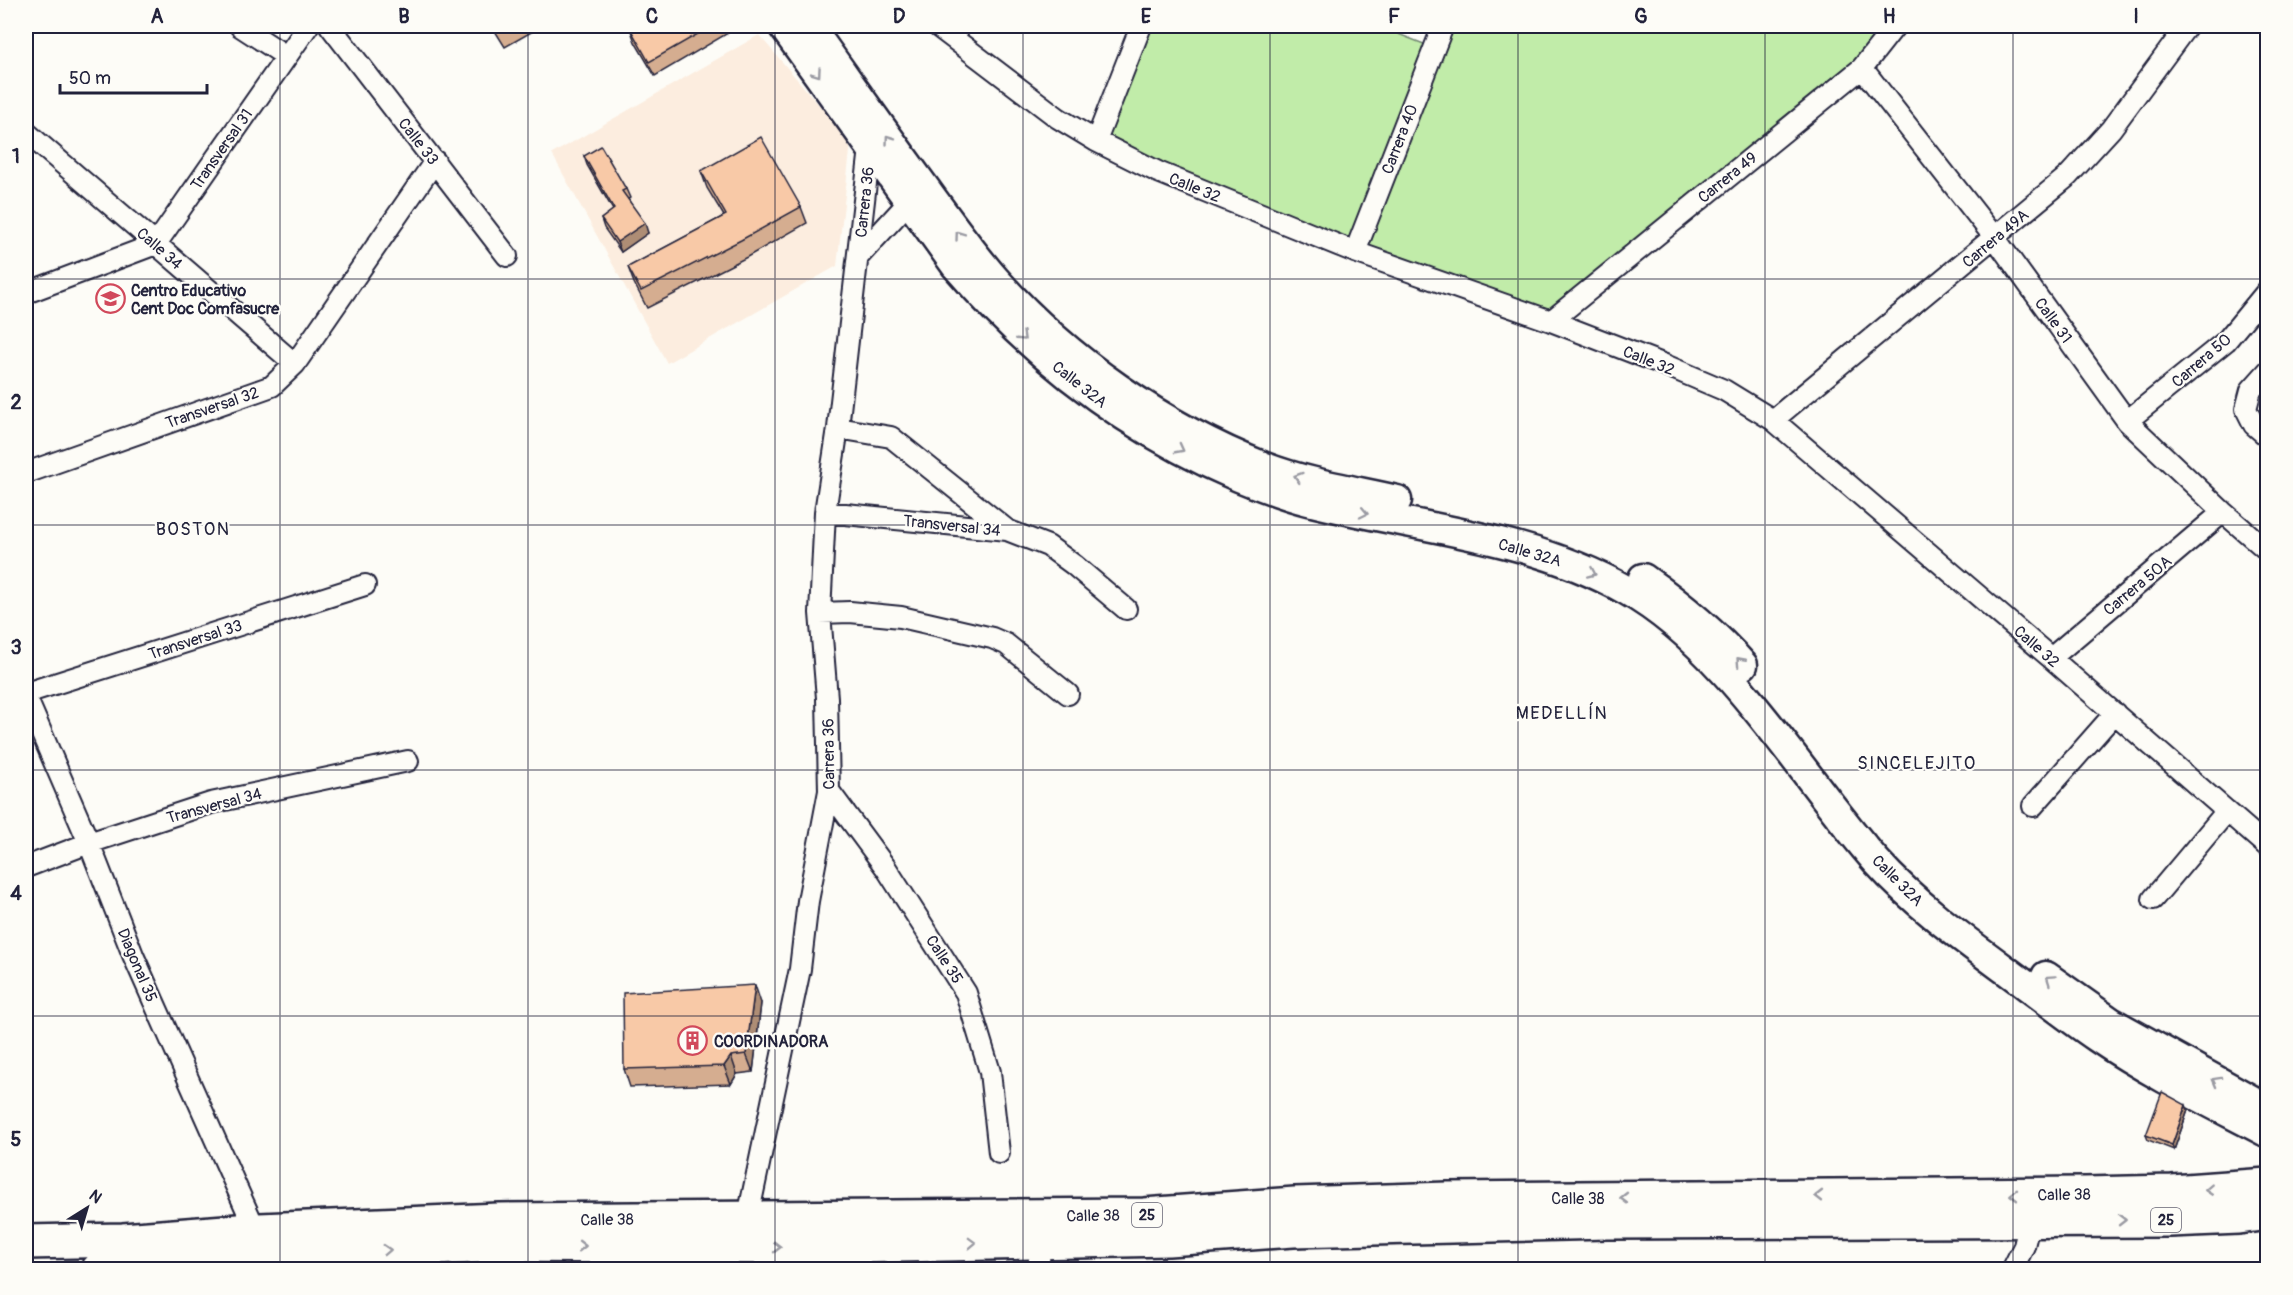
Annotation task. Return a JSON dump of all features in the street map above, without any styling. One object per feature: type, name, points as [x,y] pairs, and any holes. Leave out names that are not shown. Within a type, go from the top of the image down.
[{"type":"highway","name":"Calle 38","points":[[26,1242],[115,1259],[189,1266],[494,1245],[1144,1215],[1295,1204],[1436,1199],[2085,1194],[2172,1192],[2268,1185]]},
{"type":"highway","name":"Calle 38","points":[[98,1269],[115,1259],[256,1231],[499,1220],[746,1232],[1040,1255],[1168,1239],[1293,1230],[1572,1223],[2170,1220],[2239,1217],[2268,1213]]},
{"type":"main road","name":"Calle 32A","points":[[783,26],[956,266],[981,295],[1030,344],[1092,395],[1179,449],[1259,485],[1304,500],[1510,545],[1556,558],[1630,592],[1665,617],[1703,650],[1738,688],[1878,862],[1915,898],[1972,946],[2100,1040],[2268,1133]]},
{"type":"main road","name":"Calle 32A","points":[[809,26],[908,202],[990,273],[1051,334],[1114,384],[1188,430],[1266,467],[1309,481],[1518,527],[1563,540],[1620,565],[1676,600],[1715,634],[1749,672],[1892,849],[1927,883],[1982,930],[2111,1022],[2268,1109]]},
{"type":"street","points":[[240,26],[286,56]]},
{"type":"street","name":"Transversal 31","points":[[156,244],[308,26]]},
{"type":"street","name":"Calle 33","points":[[330,26],[507,256]]},
{"type":"street","name":"Calle 32","points":[[937,26],[1058,118],[1096,141],[1158,172],[1355,252],[1551,321],[1724,390],[1773,420],[2051,657],[2268,847]]},
{"type":"street","points":[[1096,141],[1141,26]]},
{"type":"street","name":"Carrera 40","points":[[1355,252],[1443,26]]},
{"type":"street","name":"Carrera 49","points":[[1551,321],[1862,68],[1895,26]]},
{"type":"street","name":"Carrera 49A","points":[[1773,420],[2068,176],[2111,129],[2187,26]]},
{"type":"street","name":"Calle 31","points":[[1862,68],[1995,238],[2127,421],[2223,512],[2268,551]]},
{"type":"street","name":"Calle 34","points":[[26,132],[295,364]]},
{"type":"street","name":"Carrera 36","points":[[746,1232],[800,969],[808,901],[829,791],[827,698],[820,613],[825,512],[838,428],[870,148]]},
{"type":"street","name":"Transversal 32","points":[[26,473],[272,386],[295,364],[435,161]]},
{"type":"street","points":[[864,206],[875,217],[908,202]]},
{"type":"street","name":"Carrera 36","points":[[859,256],[908,202]]},
{"type":"street","points":[[26,293],[156,244]]},
{"type":"street","name":"Carrera 50","points":[[2127,421],[2226,341],[2268,290]]},
{"type":"street","points":[[2268,371],[2251,390],[2246,409],[2254,425],[2268,437]]},
{"type":"street","points":[[838,428],[891,437],[1007,530]]},
{"type":"street","name":"Transversal 34","points":[[825,512],[1007,530],[1048,546],[1126,609]]},
{"type":"street","name":"Carrera 50A","points":[[2051,657],[2223,512]]},
{"type":"street","name":"Transversal 33","points":[[26,695],[365,585]]},
{"type":"street","points":[[820,613],[850,612],[901,617],[992,638],[1006,644],[1068,694]]},
{"type":"street","name":"Diagonal 35","points":[[26,695],[89,843],[133,955],[256,1231]]},
{"type":"street","points":[[2033,806],[2115,713]]},
{"type":"street","name":"Transversal 34","points":[[26,867],[89,843],[211,804],[408,760]]},
{"type":"street","name":"Calle 35","points":[[829,791],[886,868],[966,993],[990,1072],[999,1153]]},
{"type":"street","points":[[2153,899],[2227,812]]},
{"type":"street","points":[[2012,1269],[2024,1246],[2030,1221]]},
{"type":"shaded area","points":[[759,35],[851,142],[837,266],[667,363],[552,154]]},
{"type":"green space","points":[[1141,26],[1378,26],[1434,48],[1443,26],[1895,26],[1862,68],[1551,321],[1096,141]]},
{"type":"building","points":[[634,26],[712,26],[649,62],[630,28]]},
{"type":"building","points":[[761,137],[801,207],[641,291],[628,267],[726,215],[701,171]]},
{"type":"building","points":[[601,146],[626,189],[622,191],[645,223],[617,242],[601,219],[614,209],[584,156]]},
{"type":"building","name":"COORDINADORA","points":[[755,985],[746,1054],[731,1056],[724,1066],[624,1069],[623,993]]},
{"type":"building","points":[[2162,1092],[2186,1105],[2172,1145],[2146,1135]]},
{"type":"place","name":"Centro Educativo Cent Doc Comfasucre","points":[[110,299]]},
{"type":"place","name":"COORDINADORA","points":[[693,1041]]},
{"type":"district","name":"BOSTON","points":[[193,529]]},
{"type":"district","name":"MEDELLÍN","points":[[1562,713]]},
{"type":"district","name":"SINCELEJITO","points":[[1917,763]]}]
